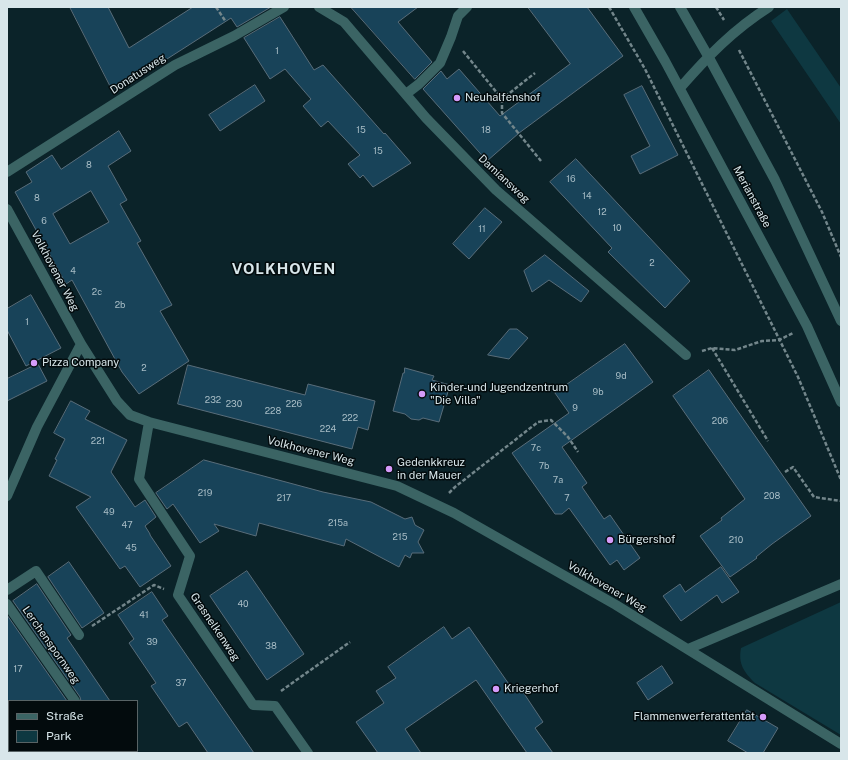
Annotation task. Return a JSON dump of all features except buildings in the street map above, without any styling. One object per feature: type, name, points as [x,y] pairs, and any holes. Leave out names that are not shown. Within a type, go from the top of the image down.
[{"type":"street","name":"Donatusweg","points":[[9,172],[175,65],[234,36],[284,7]]},
{"type":"street","name":"Damiansweg","points":[[320,7],[344,22],[426,118],[496,190],[686,355]]},
{"type":"street","points":[[406,94],[419,84],[440,63],[458,16],[467,7]]},
{"type":"street","name":"Merianstraße","points":[[634,7],[680,88],[807,326],[841,402]]},
{"type":"street","points":[[680,7],[775,180],[841,321]]},
{"type":"street","points":[[680,88],[708,56],[732,34],[769,7]]},
{"type":"street","name":"Volkhovener Weg","points":[[7,209],[80,344],[117,401],[130,415],[149,422],[397,486],[454,513],[610,601],[841,744]]},
{"type":"street","points":[[7,496],[37,427],[80,344]]},
{"type":"street","name":"Grasnelkenweg","points":[[149,422],[139,479],[190,556],[178,595],[253,705],[275,706]]},
{"type":"street","points":[[7,590],[36,571],[79,635]]},
{"type":"street","points":[[688,649],[841,584]]},
{"type":"street","name":"Lerchenspornweg","points":[[7,604],[74,700]]},
{"type":"street","points":[[275,706],[308,753]]},
{"type":"path","points":[[609,7],[645,69],[798,377],[841,480]]},
{"type":"path","points":[[732,34],[822,212],[841,257]]},
{"type":"path","points":[[451,37],[502,99],[502,113],[541,161]]},
{"type":"path","points":[[502,99],[536,73]]},
{"type":"path","points":[[686,355],[712,348],[735,350],[762,341],[779,340],[807,326]]},
{"type":"path","points":[[712,348],[768,441]]},
{"type":"path","points":[[438,506],[455,487],[538,422],[551,420],[568,437],[578,452]]},
{"type":"path","points":[[785,472],[793,467],[814,497],[841,501]]},
{"type":"path","points":[[79,635],[154,585],[178,595]]},
{"type":"path","points":[[275,706],[280,692],[350,642]]},
{"type":"green space","points":[[787,9],[841,88],[841,124],[771,21]]},
{"type":"green space","points":[[841,602],[841,735],[755,683],[743,667],[740,654],[741,648]]},
{"type":"place","name":"Neuhalfenshof","points":[[457,98]]},
{"type":"place","name":"Pizza Company","points":[[34,363]]},
{"type":"place","name":"Kinder-und Jugendzentrum \"Die Villa\"","points":[[422,394]]},
{"type":"place","name":"Gedenkkreuz in der Mauer","points":[[389,469]]},
{"type":"place","name":"Bürgershof","points":[[610,540]]},
{"type":"place","name":"Kriegerhof","points":[[496,689]]},
{"type":"place","name":"Flammenwerferattentat","points":[[763,717]]},
{"type":"district","name":"VOLKHOVEN","points":[[284,269]]}]
